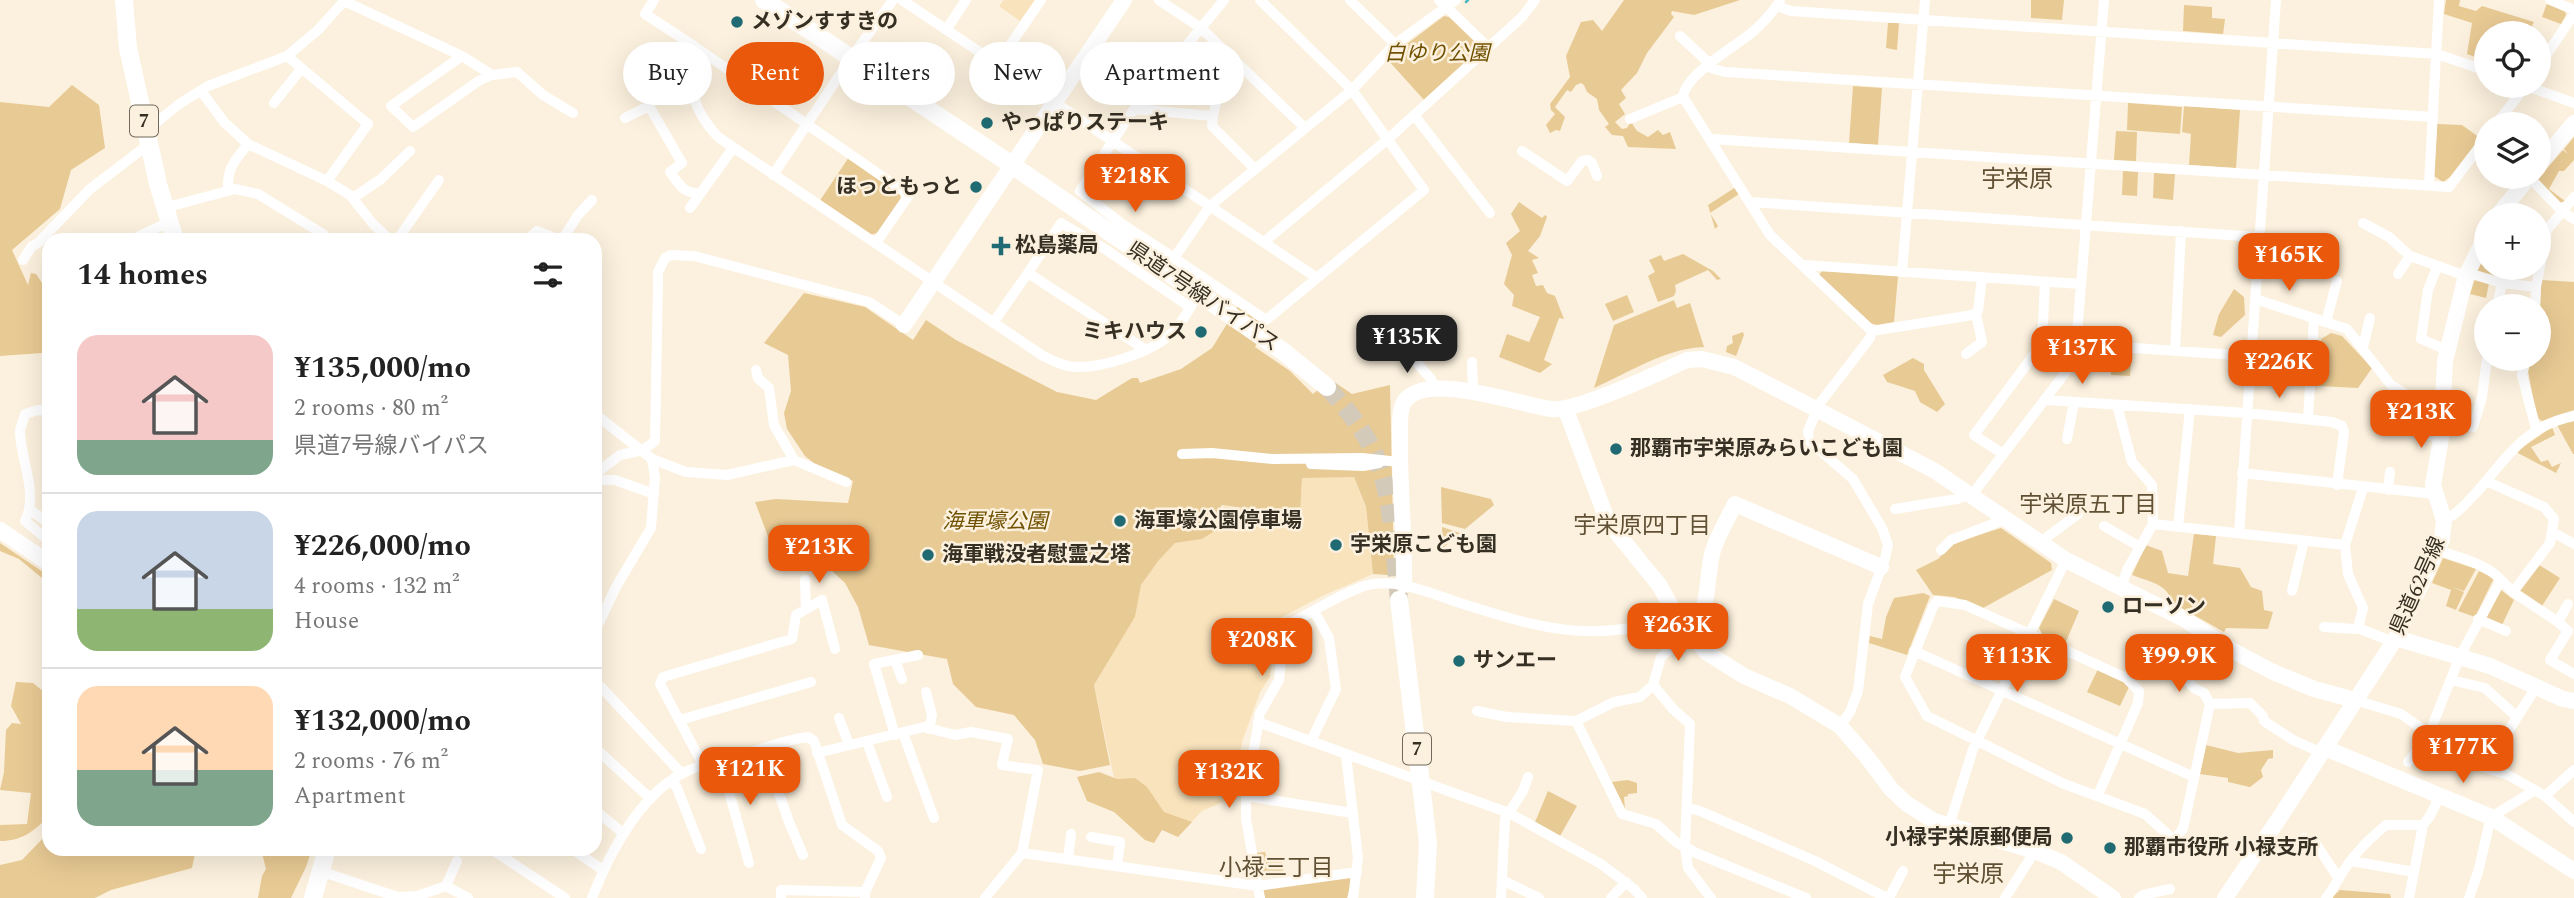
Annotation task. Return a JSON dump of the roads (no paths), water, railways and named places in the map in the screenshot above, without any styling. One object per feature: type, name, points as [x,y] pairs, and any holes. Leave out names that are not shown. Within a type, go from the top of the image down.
[{"type":"main road","name":"県道7号線バイパス","points":[[764,0],[838,49]]},
{"type":"main road","name":"7","points":[[123,1],[126,38],[173,233]]},
{"type":"main road","name":"県道7号線バイパス","points":[[922,105],[1284,352],[1327,387]]},
{"type":"main road","name":"7","points":[[1401,593],[1428,851],[1425,898]]},
{"type":"main road","points":[[313,898],[325,856]]},
{"type":"street","points":[[654,0],[645,13],[688,42]]},
{"type":"street","points":[[863,42],[893,0]]},
{"type":"street","points":[[902,0],[969,45]]},
{"type":"street","points":[[946,30],[966,0]]},
{"type":"street","points":[[1012,42],[1041,0]]},
{"type":"street","points":[[1066,86],[1124,0]]},
{"type":"street","points":[[1159,0],[1201,28],[1305,128]]},
{"type":"street","points":[[1189,42],[1224,0]]},
{"type":"street","points":[[1137,105],[1080,191],[1122,224],[1266,320],[1424,190],[1352,90],[1260,0]]},
{"type":"street","points":[[1350,0],[1395,44]]},
{"type":"street","points":[[1439,0],[1452,4],[1489,48]]},
{"type":"street","points":[[1264,242],[1388,139],[1489,48],[1535,0]]},
{"type":"street","points":[[1902,272],[1926,0]]},
{"type":"street","points":[[1895,509],[1957,499],[1969,493],[2003,454],[2075,360],[2104,0]]},
{"type":"street","points":[[2239,533],[2276,0]]},
{"type":"street","points":[[2429,185],[2440,0]]},
{"type":"street","points":[[2550,0],[2574,12],[2551,47]]},
{"type":"street","points":[[48,233],[90,189],[201,91],[286,56],[318,30],[345,1],[462,56],[492,75]]},
{"type":"street","points":[[1872,331],[1770,235],[1684,97],[1687,86],[1717,57],[1755,30],[1779,3],[1791,11],[2437,54],[2474,67]]},
{"type":"street","points":[[1174,258],[1210,206],[1352,90],[1395,44],[1452,4]]},
{"type":"street","points":[[1680,36],[1709,66],[1725,72],[2433,117]]},
{"type":"street","points":[[286,56],[368,124],[327,181]]},
{"type":"street","points":[[462,56],[391,106],[413,127],[480,80],[492,75],[517,72],[543,95],[573,113]]},
{"type":"street","points":[[712,59],[909,195],[876,243]]},
{"type":"street","points":[[274,103],[301,69]]},
{"type":"street","points":[[773,175],[838,77]]},
{"type":"street","points":[[201,91],[223,122],[247,144],[327,181],[353,198],[383,233]]},
{"type":"street","points":[[2551,95],[2574,103]]},
{"type":"street","points":[[1630,119],[1684,97]]},
{"type":"street","points":[[2506,112],[2517,98]]},
{"type":"street","points":[[696,105],[700,118],[733,148],[1043,356],[1069,366],[1090,366],[1146,350],[1170,335],[1208,281]]},
{"type":"street","points":[[602,616],[620,579],[648,536],[655,478],[647,455],[655,441],[658,272],[665,258],[671,255],[694,256],[869,302],[904,325],[1053,105]]},
{"type":"street","points":[[1060,105],[1317,278]]},
{"type":"street","points":[[1216,105],[1212,126],[1255,169]]},
{"type":"street","points":[[625,118],[649,106],[682,163],[670,172],[685,191],[692,194],[701,193]]},
{"type":"street","points":[[1134,109],[1213,116]]},
{"type":"street","points":[[1414,115],[1490,213]]},
{"type":"street","points":[[2551,150],[2574,123]]},
{"type":"street","points":[[1712,139],[2449,187],[2474,154]]},
{"type":"street","points":[[228,191],[227,175],[230,167],[247,144]]},
{"type":"street","points":[[690,208],[733,148]]},
{"type":"street","points":[[353,198],[381,179],[410,151]]},
{"type":"street","points":[[1522,151],[1567,181],[1582,161],[1588,160],[1597,176]]},
{"type":"street","points":[[402,233],[439,180]]},
{"type":"street","points":[[2508,203],[2519,189]]},
{"type":"street","points":[[2541,189],[2574,219]]},
{"type":"street","points":[[141,233],[167,215],[228,191],[258,194],[316,233]]},
{"type":"street","points":[[2536,294],[2547,230],[2574,197]]},
{"type":"street","points":[[565,233],[592,200]]},
{"type":"street","points":[[1750,202],[2259,237]]},
{"type":"street","points":[[993,323],[1061,223],[1105,249],[1190,307]]},
{"type":"street","points":[[2363,223],[2389,237],[2410,256],[2437,267],[2502,283],[2536,287]]},
{"type":"street","points":[[2175,351],[2180,231]]},
{"type":"street","points":[[23,260],[32,246],[42,239]]},
{"type":"street","points":[[2398,274],[2410,256]]},
{"type":"street","name":"県道62号線","points":[[2225,898],[2394,640],[2442,539],[2444,520],[2434,495],[2434,475],[2443,417],[2442,389],[2447,350],[2467,275],[2474,260]]},
{"type":"street","points":[[1804,265],[2081,284]]},
{"type":"street","points":[[2437,267],[2428,290],[2421,339],[2447,350]]},
{"type":"street","points":[[1028,273],[1146,350]]},
{"type":"street","points":[[1966,354],[1982,342],[1976,314],[1982,278]]},
{"type":"street","points":[[2326,322],[2337,281]]},
{"type":"street","points":[[2003,454],[1974,435],[2042,344],[2045,282]]},
{"type":"street","points":[[2500,294],[2502,283]]},
{"type":"street","points":[[2255,299],[2347,329],[2391,385],[2443,417],[2473,428],[2482,397],[2485,371]]},
{"type":"street","points":[[1872,331],[1976,314]]},
{"type":"street","points":[[2308,419],[2314,318]]},
{"type":"street","points":[[2363,347],[2370,318]]},
{"type":"street","points":[[1840,726],[1850,712],[1858,691],[1868,604],[1888,545],[1869,503],[1853,479],[1810,441],[1808,431],[1816,409],[1870,338],[1872,331]]},
{"type":"street","points":[[2077,344],[2250,356]]},
{"type":"street","points":[[1403,347],[1431,379],[1435,390]]},
{"type":"street","points":[[1401,593],[1393,462],[1404,402],[1414,394],[1435,390],[1473,391],[1538,407],[1566,410],[1687,360],[1703,359],[1734,367],[1907,455],[1969,493],[2066,560],[2184,619],[2271,671],[2314,689],[2401,714],[2471,763],[2508,775],[2540,793],[2574,822]]},
{"type":"street","points":[[1472,362],[1473,391]]},
{"type":"street","points":[[756,370],[758,378],[769,388],[774,425],[794,460]]},
{"type":"street","points":[[2523,371],[2536,429]]},
{"type":"street","points":[[2045,400],[2247,412],[2332,422],[2342,426],[2344,432],[2337,485]]},
{"type":"street","points":[[2067,439],[2074,402]]},
{"type":"street","points":[[2117,405],[2132,462],[2152,485],[2153,524],[2120,588]]},
{"type":"street","points":[[2178,527],[2190,409]]},
{"type":"street","points":[[42,410],[25,414],[20,430],[27,464],[30,510],[24,521],[42,535]]},
{"type":"street","points":[[1566,410],[1608,522],[1660,586],[1676,616],[1706,652],[1744,677],[1817,710],[1840,726],[1891,789],[1907,804],[1934,821],[2035,851],[2073,868],[2108,896]]},
{"type":"street","points":[[2444,520],[2458,513],[2510,451],[2536,429],[2574,416]]},
{"type":"street","points":[[602,420],[647,455],[686,472],[727,475],[794,460],[846,482]]},
{"type":"street","points":[[2409,430],[2441,438]]},
{"type":"street","points":[[1188,454],[1210,460],[1248,463],[1363,466],[1393,462]]},
{"type":"street","points":[[602,469],[620,455],[647,455]]},
{"type":"street","points":[[2388,490],[2390,472]]},
{"type":"street","points":[[2242,473],[2434,495]]},
{"type":"street","points":[[602,480],[615,480],[654,494]]},
{"type":"street","points":[[2487,481],[2544,507],[2554,519],[2552,535],[2545,551],[2512,592]]},
{"type":"street","points":[[2358,628],[2363,608],[2348,573],[2345,545],[2363,488]]},
{"type":"street","points":[[1477,711],[1507,717],[1576,721],[1614,702],[1640,698],[1653,685],[1661,657],[1699,622],[1705,608],[1713,552],[1735,504],[1881,567]]},
{"type":"street","points":[[30,510],[42,518]]},
{"type":"street","points":[[2039,543],[2078,514]]},
{"type":"street","points":[[1941,550],[1951,540],[2006,519]]},
{"type":"street","points":[[2153,524],[2345,545]]},
{"type":"street","points":[[2104,526],[2140,547]]},
{"type":"street","points":[[0,530],[42,557]]},
{"type":"street","points":[[2552,535],[2558,535],[2574,544]]},
{"type":"street","points":[[2292,591],[2304,541]]},
{"type":"street","points":[[2437,550],[2496,574],[2512,592],[2571,632],[2550,660],[2574,674]]},
{"type":"street","points":[[1949,826],[1977,740],[2066,560]]},
{"type":"street","points":[[805,580],[806,608]]},
{"type":"street","points":[[2408,762],[2430,735],[2460,656],[2501,580]]},
{"type":"street","points":[[1260,898],[1246,819],[1246,796],[1260,713],[1279,680],[1282,650],[1277,631],[1367,585],[1384,583],[1401,593],[1551,629],[1601,632],[1639,627],[1676,616]]},
{"type":"street","points":[[703,765],[660,684],[663,677],[792,639],[796,615],[821,600],[835,649]]},
{"type":"street","points":[[2098,795],[2138,702],[2139,691],[2126,678],[1965,605],[1937,601],[1914,650],[1905,677],[1927,716],[2062,783],[2145,814],[2174,841],[2183,829],[2210,705],[2204,693],[2194,688],[2176,668]]},
{"type":"street","points":[[2558,622],[2568,604]]},
{"type":"street","points":[[1311,741],[1336,689],[1329,638],[1314,611]]},
{"type":"street","points":[[2478,619],[2506,631]]},
{"type":"street","points":[[2324,627],[2358,628],[2460,656],[2574,701]]},
{"type":"street","points":[[1914,650],[2120,746],[2194,777]]},
{"type":"street","points":[[918,655],[874,664],[899,734],[934,818]]},
{"type":"street","points":[[895,660],[902,679]]},
{"type":"street","points":[[2451,680],[2485,688],[2516,716]]},
{"type":"street","points":[[680,720],[811,682]]},
{"type":"street","points":[[1653,685],[1690,723],[1685,847],[1688,869],[1709,897]]},
{"type":"street","points":[[2492,770],[2501,743],[2536,687]]},
{"type":"street","points":[[602,688],[677,777],[677,788],[701,849]]},
{"type":"street","points":[[926,692],[932,715],[929,729]]},
{"type":"street","points":[[2210,705],[2250,704],[2263,716],[2264,721],[2293,740],[2491,817],[2574,871]]},
{"type":"street","points":[[839,718],[849,745]]},
{"type":"street","points":[[1576,721],[1622,814],[1656,824],[1685,847],[1806,898]]},
{"type":"street","points":[[1258,722],[1509,813],[1601,864],[1626,882],[1642,898]]},
{"type":"street","points":[[817,753],[924,727],[955,735],[971,732],[1008,739],[1002,765],[1038,770],[1022,853],[985,898]]},
{"type":"street","points":[[592,898],[603,870],[623,833],[651,799],[677,777],[703,765],[808,737],[814,741],[842,825],[878,851],[881,858],[865,895],[781,890],[781,898]]},
{"type":"street","points":[[867,742],[887,797]]},
{"type":"street","points":[[763,748],[803,855]]},
{"type":"street","points":[[602,754],[651,799]]},
{"type":"street","points":[[1346,755],[1357,844],[1353,898]]},
{"type":"street","points":[[720,760],[749,863]]},
{"type":"street","points":[[2491,817],[2540,793],[2574,770]]},
{"type":"street","points":[[1500,898],[1505,819],[1523,791],[1528,777]]},
{"type":"street","points":[[1246,796],[1353,813]]},
{"type":"street","points":[[2409,898],[2423,825],[2440,796]]},
{"type":"street","points":[[1688,808],[1815,861],[1866,893],[1888,898],[1903,872]]},
{"type":"street","points":[[602,816],[623,833]]},
{"type":"street","points":[[2469,898],[2491,817]]},
{"type":"street","points":[[2326,898],[2351,861],[2386,825],[2423,825]]},
{"type":"street","points":[[1068,859],[1071,834]]},
{"type":"street","points":[[1091,837],[1120,842],[1117,866]]},
{"type":"street","points":[[2304,838],[2316,845],[2339,878]]},
{"type":"street","points":[[2005,898],[2035,851]]},
{"type":"street","points":[[1022,853],[1258,886],[1357,872]]},
{"type":"street","points":[[502,856],[565,898]]},
{"type":"street","points":[[582,856],[603,870]]},
{"type":"street","points":[[446,886],[457,861]]},
{"type":"street","points":[[2351,861],[2414,872]]},
{"type":"street","points":[[320,871],[398,897],[417,896],[446,886],[468,898]]},
{"type":"street","points":[[1502,880],[1539,898]]},
{"type":"street","points":[[1611,898],[1626,882]]},
{"type":"street","points":[[2139,898],[2170,890]]},
{"type":"tunnel","points":[[1327,387],[1361,429],[1372,447],[1382,474],[1392,528],[1399,600]]},
{"type":"place","name":"メゾンすすきの","points":[[737,22]]},
{"type":"place","name":"やっぱりステーキ","points":[[987,123]]},
{"type":"place","name":"ほっともっと","points":[[976,187]]},
{"type":"place","name":"松島薬局","points":[[1001,246]]},
{"type":"place","name":"ミキハウス","points":[[1201,332]]},
{"type":"place","name":"那覇市宇栄原みらいこども園","points":[[1616,449]]},
{"type":"place","name":"海軍壕公園停車場","points":[[1120,521]]},
{"type":"place","name":"宇栄原こども園","points":[[1336,545]]},
{"type":"place","name":"海軍戦没者慰霊之塔","points":[[928,555]]},
{"type":"place","name":"ローソン","points":[[2108,607]]},
{"type":"place","name":"サンエー","points":[[1459,661]]},
{"type":"place","name":"小禄宇栄原郵便局","points":[[2067,838]]},
{"type":"place","name":"那覇市役所 小禄支所","points":[[2110,848]]},
{"type":"district","name":"宇栄原","points":[[2017,180]]},
{"type":"district","name":"宇栄原五丁目","points":[[2088,505]]},
{"type":"district","name":"宇栄原四丁目","points":[[1642,526]]},
{"type":"district","name":"小禄三丁目","points":[[1276,868]]},
{"type":"district","name":"宇栄原","points":[[1968,875]]},
{"type":"park label","name":"白ゆり公園","points":[[1437,54]]},
{"type":"park label","name":"海軍壕公園","points":[[995,522]]}]
